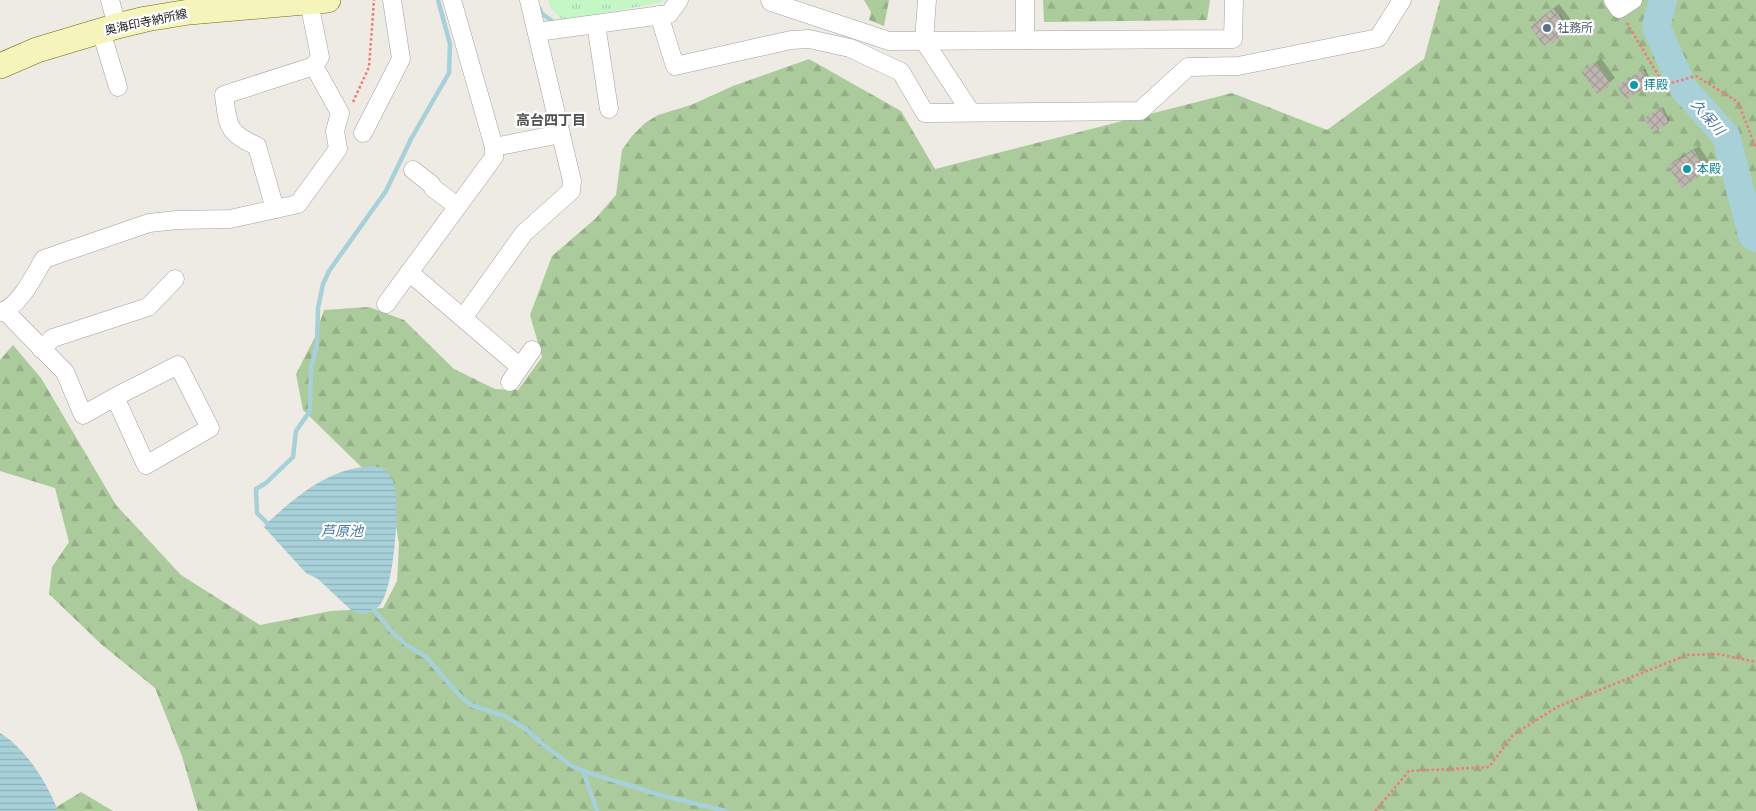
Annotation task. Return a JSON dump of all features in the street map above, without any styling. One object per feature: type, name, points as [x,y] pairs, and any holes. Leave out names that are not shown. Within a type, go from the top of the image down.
[{"type":"main road","name":"奥海印寺納所線","points":[[0,66],[37,50],[188,6],[318,1]]},
{"type":"street","points":[[110,0],[109,29],[118,87]]},
{"type":"street","points":[[363,133],[401,59],[392,0]]},
{"type":"street","points":[[386,304],[494,157],[494,148],[452,0]]},
{"type":"street","points":[[463,318],[524,233],[571,191],[572,181],[529,0]]},
{"type":"street","points":[[536,32],[668,14],[679,0]]},
{"type":"street","points":[[770,0],[771,2],[889,41],[1233,39],[1234,0]]},
{"type":"street","points":[[927,0],[924,41],[970,111]]},
{"type":"street","points":[[1025,0],[1025,40]]},
{"type":"street","points":[[659,15],[675,66],[791,40],[809,39],[850,48],[901,72],[925,113],[970,111],[1140,111],[1188,67],[1238,66],[1378,38],[1402,0]]},
{"type":"street","points":[[275,208],[257,146],[239,138],[228,122],[224,95],[314,66],[320,57],[318,1]]},
{"type":"street","points":[[596,24],[609,109]]},
{"type":"street","points":[[115,397],[146,465],[210,428],[178,365],[115,397],[83,414],[65,372],[2,312],[25,292],[44,259],[149,223],[177,220],[230,219],[298,204],[338,149],[335,131],[340,113],[314,66]]},
{"type":"street","points":[[494,148],[561,134]]},
{"type":"street","points":[[413,170],[457,206]]},
{"type":"street","points":[[409,272],[520,368]]},
{"type":"street","points":[[41,349],[53,338],[148,307],[175,279]]},
{"type":"street","points":[[510,382],[532,350]]},
{"type":"path","points":[[338,120],[346,116],[369,67],[374,0]]},
{"type":"path","points":[[1622,3],[1664,86],[1696,76],[1738,102],[1756,148]]},
{"type":"path","points":[[1375,811],[1409,771],[1489,767],[1514,735],[1557,707],[1687,655],[1718,654],[1756,662]]},
{"type":"green space","points":[[548,0],[664,0],[657,3],[563,21],[551,8]]},
{"type":"green space","points":[[864,0],[889,0],[884,26],[869,20],[871,12]]},
{"type":"green space","points":[[1043,0],[1210,0],[1207,20],[1044,22]]},
{"type":"green space","points":[[1440,0],[1756,0],[1756,811],[198,811],[182,756],[155,688],[101,644],[49,594],[52,567],[69,542],[55,488],[0,471],[0,360],[13,345],[41,378],[116,505],[181,575],[260,625],[331,611],[383,608],[397,581],[399,544],[391,496],[303,410],[296,374],[315,337],[324,310],[369,307],[404,320],[454,369],[495,389],[518,390],[542,357],[530,315],[552,256],[595,219],[616,195],[622,150],[645,123],[658,115],[691,105],[733,86],[809,59],[901,111],[935,169],[1232,93],[1327,130],[1424,59]]},
{"type":"green space","points":[[81,792],[113,811],[50,811]]},
{"type":"water","name":"芦原池","points":[[371,466],[384,468],[393,481],[396,507],[395,544],[385,596],[378,607],[363,614],[352,611],[318,579],[306,573],[264,527],[290,503],[314,485],[341,472]]},
{"type":"water","points":[[0,733],[18,748],[34,766],[52,797],[57,808],[56,811],[0,811]]},
{"type":"building","name":"社務所","points":[[1553,8],[1567,26],[1563,29],[1566,32],[1553,43],[1551,40],[1544,46],[1530,27]]},
{"type":"building","points":[[1595,62],[1611,85],[1597,94],[1581,72]]},
{"type":"building","name":"拝殿","points":[[1643,70],[1651,84],[1626,100],[1617,86]]},
{"type":"building","name":"拝殿","points":[[1661,108],[1669,123],[1653,132],[1644,118]]},
{"type":"building","name":"本殿","points":[[1694,150],[1707,172],[1681,188],[1668,166]]},
{"type":"waterway","points":[[267,523],[257,513],[256,489],[266,483],[293,457],[296,431],[310,411],[311,367],[317,345],[318,308],[323,284],[329,271],[386,191],[411,139],[449,73],[450,44],[438,0]]},
{"type":"waterway","name":"久保川","points":[[1663,0],[1656,26],[1683,88],[1726,136],[1752,235],[1756,238]]},
{"type":"waterway","points":[[540,9],[541,13],[556,24]]},
{"type":"waterway","points":[[374,610],[393,633],[408,646],[426,657],[459,695],[471,705],[505,716],[526,729],[572,766],[660,795],[726,811]]},
{"type":"waterway","points":[[583,771],[597,811]]},
{"type":"place","name":"社務所","points":[[1547,28]]},
{"type":"place","name":"拝殿","points":[[1634,85]]},
{"type":"place","name":"本殿","points":[[1687,169]]},
{"type":"district","name":"高台四丁目","points":[[551,120]]}]
